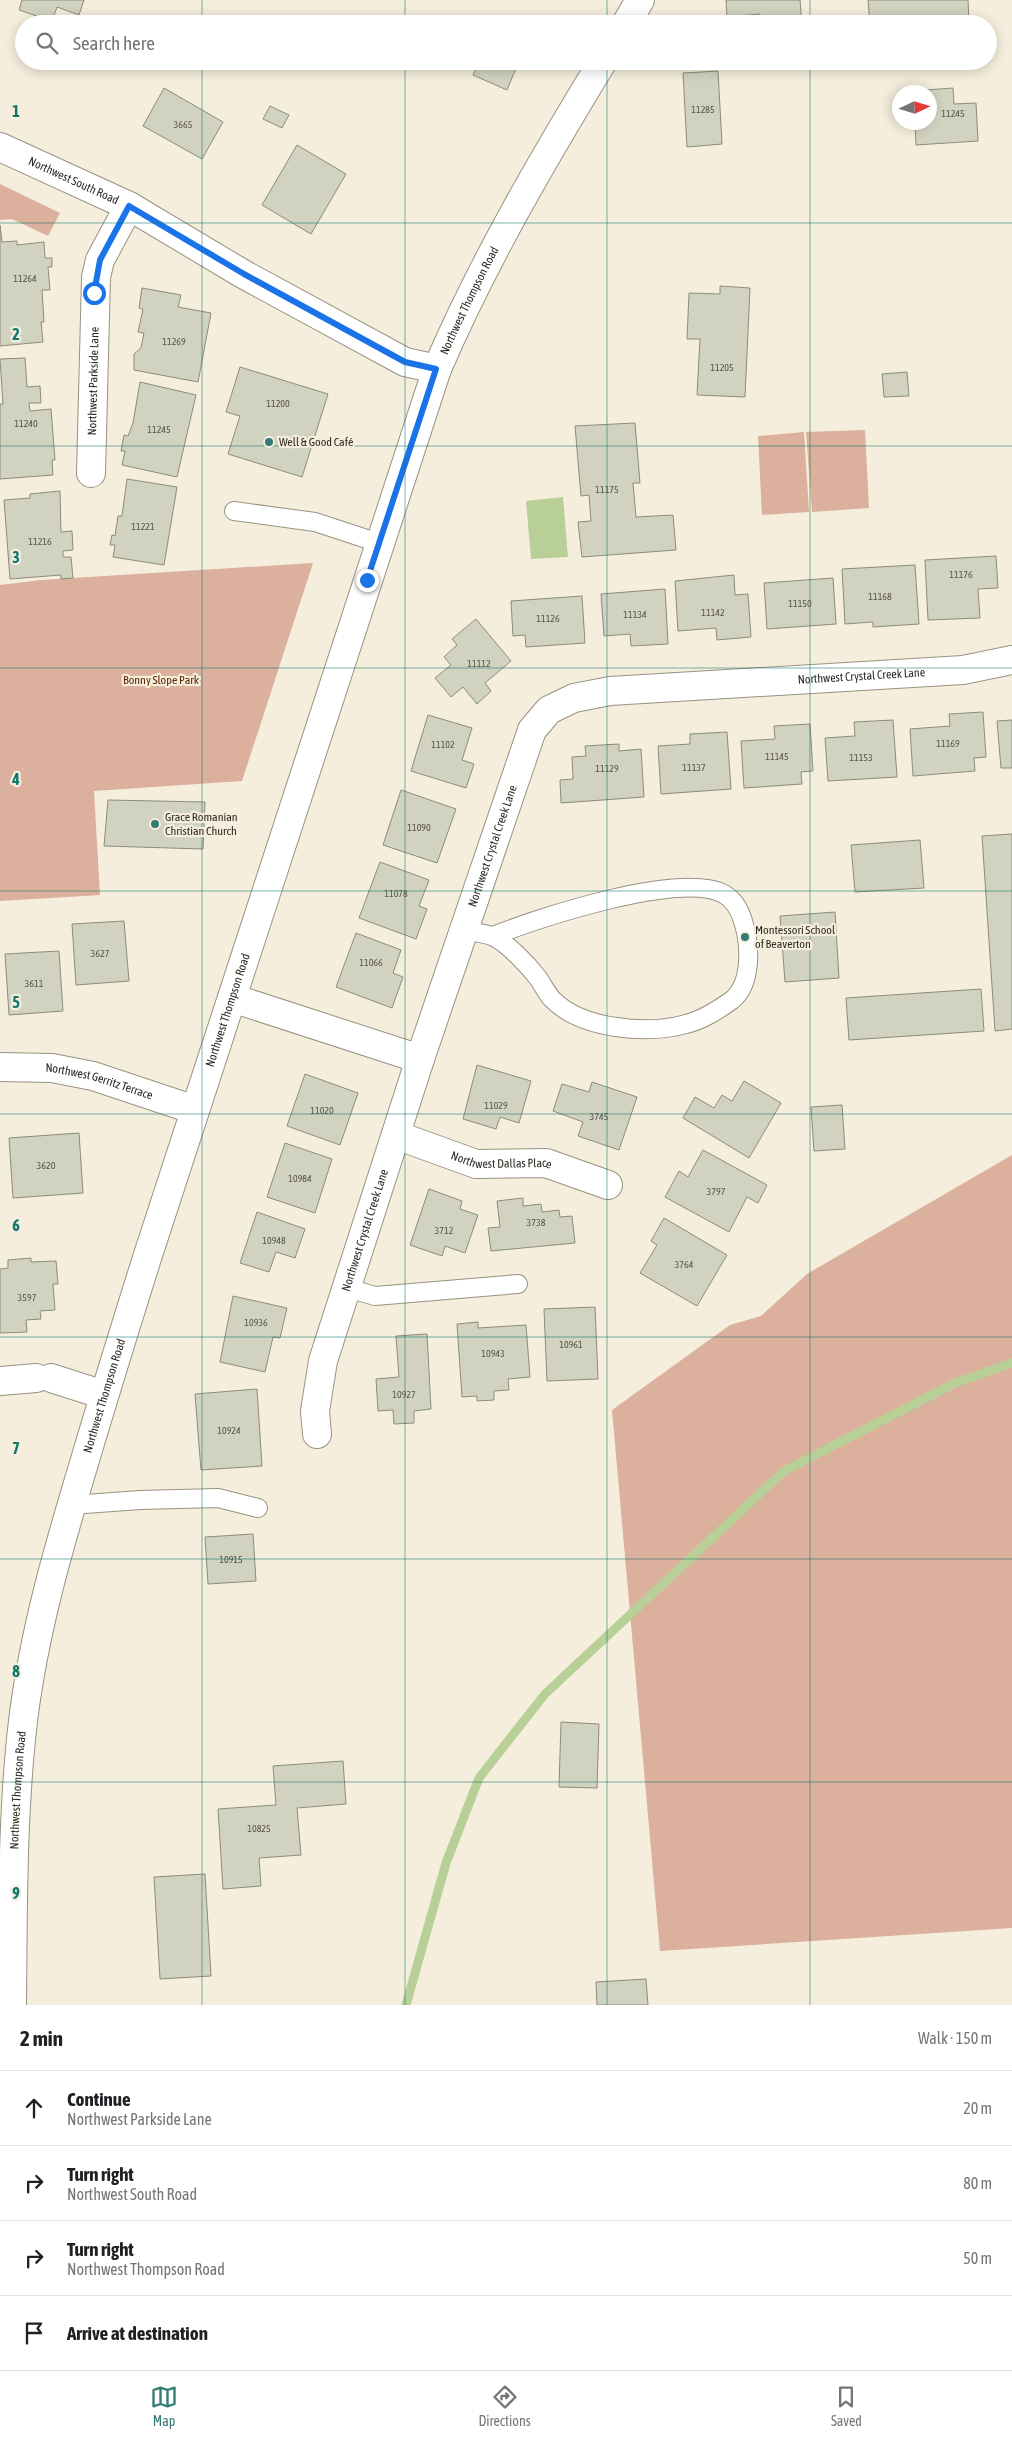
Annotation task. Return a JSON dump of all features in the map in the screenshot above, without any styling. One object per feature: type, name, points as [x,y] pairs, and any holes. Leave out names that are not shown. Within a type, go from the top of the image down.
[{"type":"street","points":[[631,15],[640,0]]},
{"type":"street","name":"Northwest Thompson Road","points":[[12,2005],[14,1848],[24,1721],[43,1607],[71,1505],[195,1110],[436,369],[453,330],[499,240],[548,151],[598,70]]},
{"type":"street","name":"Northwest South Road","points":[[0,147],[129,206],[252,279],[405,362],[436,369]]},
{"type":"street","name":"Northwest Parkside Lane","points":[[92,473],[96,277],[100,260],[129,206]]},
{"type":"street","name":"Northwest Crystal Creek Lane","points":[[317,1434],[315,1411],[323,1361],[420,1059],[532,730],[549,710],[574,698],[610,692],[963,670],[1012,660]]},
{"type":"street","points":[[232,998],[420,1059]]},
{"type":"street","name":"Northwest Gerritz Terrace","points":[[0,1067],[52,1068],[93,1076],[195,1110]]},
{"type":"street","name":"Northwest Dallas Place","points":[[396,1135],[476,1164],[546,1163],[608,1185]]},
{"type":"street","points":[[0,1381],[44,1378],[104,1396]]},
{"type":"lane","points":[[234,511],[315,522],[378,543]]},
{"type":"lane","points":[[464,930],[493,936],[580,906],[682,888],[705,889],[725,895],[740,910],[746,931],[748,957],[746,979],[736,997],[716,1012],[686,1024],[657,1028],[611,1027],[586,1020],[552,999],[539,979],[493,936]]},
{"type":"lane","points":[[347,1288],[375,1296],[518,1284]]},
{"type":"lane","points":[[71,1505],[140,1500],[218,1498],[258,1508]]},
{"type":"green space","points":[[0,184],[60,213],[48,236],[12,219],[0,220]]},
{"type":"green space","points":[[865,430],[869,508],[812,512],[806,432]]},
{"type":"green space","points":[[804,432],[809,512],[762,515],[758,436]]},
{"type":"green space","name":"Bonny Slope Park","points":[[313,563],[242,781],[94,791],[100,895],[0,901],[0,585],[41,580]]},
{"type":"green space","points":[[1012,1155],[1012,1928],[660,1951],[612,1410],[730,1325],[761,1316],[807,1274]]},
{"type":"shaded area","points":[[563,497],[568,557],[531,559],[526,501]]},
{"type":"building","points":[[22,0],[84,0],[79,15],[57,7],[54,15],[34,15],[19,10]]},
{"type":"building","points":[[726,0],[800,0],[801,15],[727,15]]},
{"type":"building","points":[[868,0],[968,0],[969,15],[869,15]]},
{"type":"building","points":[[475,70],[515,70],[507,90],[473,75]]},
{"type":"building","points":[[718,71],[722,144],[687,147],[683,73]]},
{"type":"building","points":[[164,88],[223,122],[202,159],[143,126]]},
{"type":"building","points":[[953,88],[954,104],[976,103],[978,141],[916,145],[915,130],[937,130],[937,89]]},
{"type":"building","points":[[270,106],[289,115],[282,128],[263,119]]},
{"type":"building","points":[[297,145],[346,174],[311,234],[262,205]]},
{"type":"building","points":[[0,225],[2,242],[17,241],[17,245],[44,242],[45,258],[52,258],[52,267],[48,267],[50,290],[42,290],[44,322],[41,322],[43,342],[0,346]]},
{"type":"building","points":[[720,286],[750,288],[745,397],[697,395],[700,339],[687,339],[689,293],[720,294]]},
{"type":"building","points":[[142,288],[181,295],[178,307],[211,313],[198,382],[134,370],[134,354],[141,348],[144,333],[138,332],[143,309],[139,308]]},
{"type":"building","points":[[25,358],[27,387],[40,386],[41,403],[29,403],[30,411],[51,409],[55,460],[52,460],[53,475],[0,479],[0,404],[3,404],[0,359]]},
{"type":"building","points":[[240,367],[328,394],[302,477],[228,454],[240,416],[226,412]]},
{"type":"building","points":[[907,372],[909,396],[884,397],[882,374]]},
{"type":"building","points":[[140,382],[196,395],[177,477],[122,465],[125,451],[121,451],[124,435],[128,436],[133,423]]},
{"type":"building","points":[[635,423],[640,483],[633,483],[636,517],[673,515],[676,550],[582,557],[578,522],[591,521],[589,495],[581,496],[575,426]]},
{"type":"building","points":[[127,479],[177,487],[164,565],[113,557],[115,545],[110,545],[112,535],[115,536],[118,516],[122,516]]},
{"type":"building","points":[[60,491],[61,532],[72,531],[73,550],[63,551],[63,557],[71,557],[73,578],[61,579],[61,575],[10,579],[4,500],[30,498],[30,494]]},
{"type":"building","points":[[996,556],[998,588],[978,589],[980,618],[928,620],[925,560]]},
{"type":"building","points":[[915,565],[919,624],[873,627],[873,622],[845,624],[842,569]]},
{"type":"building","points":[[734,575],[735,595],[748,594],[751,637],[717,640],[716,628],[678,631],[675,581]]},
{"type":"building","points":[[833,578],[836,624],[767,629],[764,583]]},
{"type":"building","points":[[665,589],[668,644],[631,646],[630,634],[604,636],[601,594]]},
{"type":"building","points":[[582,596],[585,643],[526,647],[525,635],[513,636],[511,601]]},
{"type":"building","points":[[476,619],[511,661],[485,683],[491,691],[477,704],[463,687],[451,697],[435,678],[451,665],[444,657],[457,645],[452,639]]},
{"type":"building","points":[[983,712],[986,757],[974,758],[975,771],[913,776],[910,729],[950,726],[949,714]]},
{"type":"building","points":[[428,715],[472,728],[462,760],[474,764],[466,788],[411,771]]},
{"type":"building","points":[[893,720],[897,777],[828,781],[825,738],[855,736],[854,722]]},
{"type":"building","points":[[1012,720],[1012,768],[1001,768],[997,721]]},
{"type":"building","points":[[810,724],[813,771],[801,772],[802,784],[744,788],[741,741],[775,739],[774,726]]},
{"type":"building","points":[[727,732],[731,789],[661,794],[658,746],[690,744],[690,734]]},
{"type":"building","points":[[619,744],[619,751],[641,749],[644,797],[561,803],[560,780],[573,779],[572,757],[586,756],[585,746]]},
{"type":"building","points":[[401,790],[456,809],[437,863],[383,845]]},
{"type":"building","name":"Grace Romanian Christian Church","points":[[108,800],[205,802],[203,849],[104,846]]},
{"type":"building","points":[[1012,834],[1012,1029],[995,1031],[982,836]]},
{"type":"building","points":[[920,840],[924,888],[855,892],[851,845]]},
{"type":"building","points":[[380,862],[429,880],[419,906],[427,909],[416,939],[359,918]]},
{"type":"building","points":[[835,912],[839,978],[785,982],[780,916]]},
{"type":"building","points":[[124,921],[129,981],[76,985],[72,924]]},
{"type":"building","points":[[356,933],[401,950],[393,973],[403,977],[392,1008],[336,987]]},
{"type":"building","points":[[59,951],[63,1011],[9,1015],[5,954]]},
{"type":"building","points":[[981,989],[984,1031],[849,1040],[846,998]]},
{"type":"building","points":[[477,1065],[531,1081],[519,1123],[500,1117],[496,1129],[463,1119]]},
{"type":"building","points":[[305,1074],[358,1093],[340,1145],[287,1126]]},
{"type":"building","points":[[744,1081],[781,1103],[749,1158],[683,1118],[695,1097],[714,1108],[722,1095],[732,1101]]},
{"type":"building","points":[[592,1082],[637,1097],[619,1150],[578,1136],[583,1122],[553,1111],[562,1084],[589,1092]]},
{"type":"building","points":[[842,1105],[845,1149],[814,1151],[811,1107]]},
{"type":"building","points":[[79,1133],[83,1193],[13,1198],[9,1138]]},
{"type":"building","points":[[285,1143],[332,1159],[315,1213],[267,1197]]},
{"type":"building","points":[[703,1150],[767,1185],[758,1203],[747,1197],[729,1232],[665,1197],[679,1171],[688,1177]]},
{"type":"building","points":[[429,1189],[462,1201],[460,1209],[478,1215],[465,1253],[445,1246],[442,1256],[410,1245]]},
{"type":"building","points":[[523,1198],[523,1206],[541,1204],[542,1212],[559,1210],[560,1217],[572,1216],[575,1243],[491,1251],[488,1228],[500,1227],[497,1201]]},
{"type":"building","points":[[257,1212],[305,1229],[295,1258],[276,1252],[269,1272],[240,1263]]},
{"type":"building","points":[[664,1218],[727,1255],[697,1306],[640,1273],[657,1245],[651,1241]]},
{"type":"building","points":[[31,1258],[31,1262],[56,1261],[58,1284],[53,1284],[55,1310],[40,1311],[41,1319],[26,1320],[27,1332],[0,1333],[0,1269],[8,1268],[8,1260]]},
{"type":"building","points":[[233,1296],[287,1308],[280,1338],[273,1337],[265,1372],[220,1362]]},
{"type":"building","points":[[595,1307],[598,1379],[547,1381],[544,1309]]},
{"type":"building","points":[[478,1322],[478,1328],[526,1325],[530,1377],[508,1379],[509,1390],[494,1391],[494,1400],[477,1401],[477,1396],[462,1397],[457,1324]]},
{"type":"building","points":[[427,1334],[431,1409],[414,1411],[414,1423],[394,1424],[393,1410],[378,1411],[376,1379],[399,1377],[396,1336]]},
{"type":"building","points":[[257,1389],[262,1466],[201,1470],[195,1394]]},
{"type":"building","points":[[253,1534],[256,1581],[208,1584],[205,1537]]},
{"type":"building","points":[[561,1722],[599,1724],[597,1788],[559,1787]]},
{"type":"building","points":[[343,1761],[346,1804],[297,1808],[301,1855],[259,1858],[261,1886],[223,1889],[218,1809],[276,1805],[273,1766]]},
{"type":"building","points":[[205,1874],[211,1976],[160,1979],[154,1877]]},
{"type":"building","points":[[646,1979],[648,2005],[597,2005],[596,1982]]},
{"type":"waterway","points":[[406,2005],[446,1863],[479,1778],[545,1694],[784,1471],[955,1383],[1012,1363]]},
{"type":"place","name":"Well & Good Café","points":[[269,442]]},
{"type":"place","name":"Grace Romanian Christian Church","points":[[155,824]]},
{"type":"place","name":"Montessori School of Beaverton","points":[[745,937]]},
{"type":"route","points":[[94,293],[100,260],[129,206],[284,297],[405,362],[436,369],[367,580]]}]
